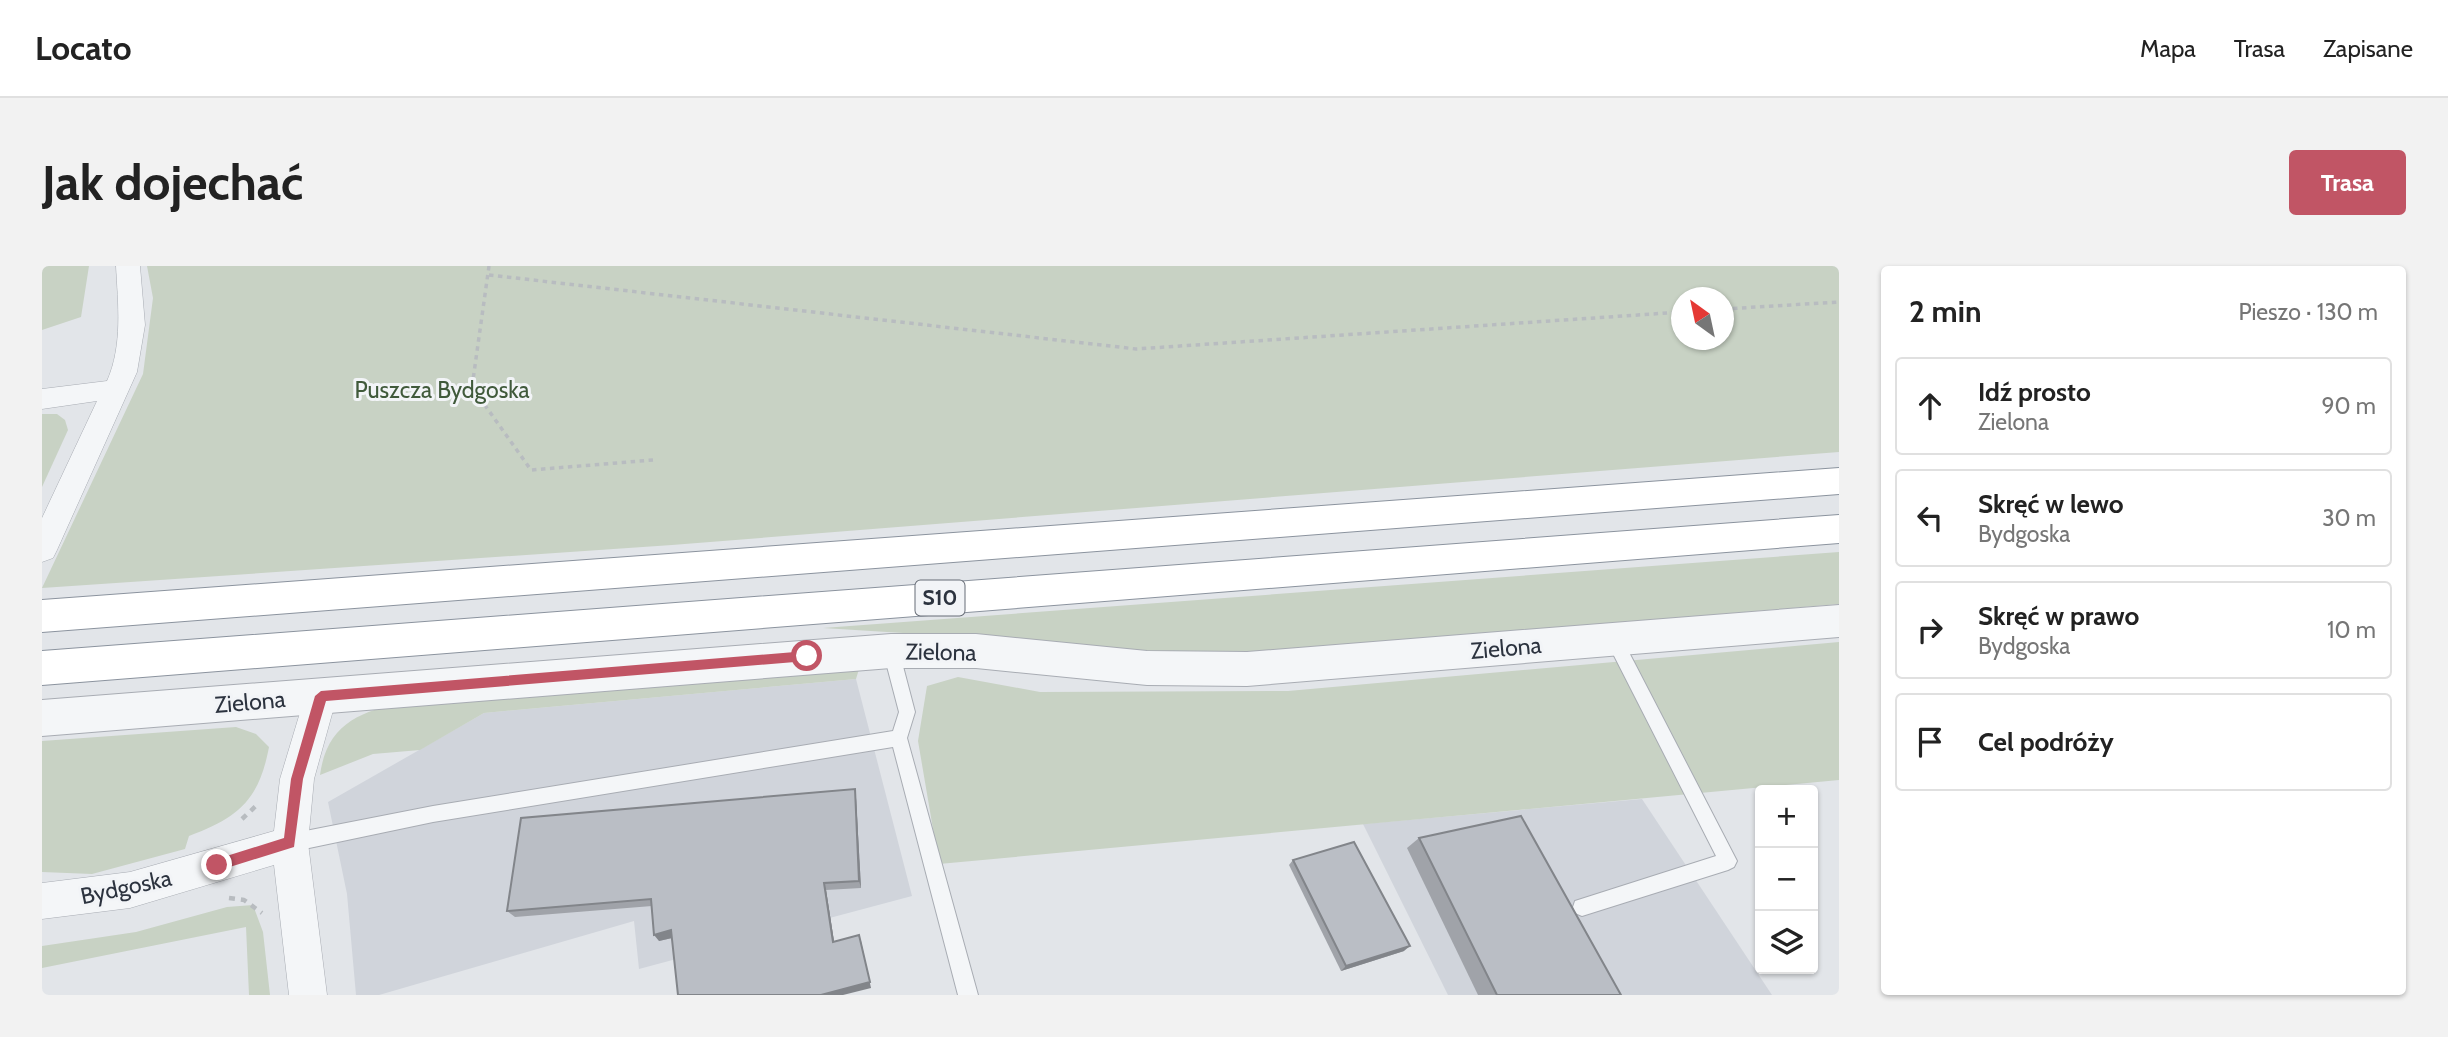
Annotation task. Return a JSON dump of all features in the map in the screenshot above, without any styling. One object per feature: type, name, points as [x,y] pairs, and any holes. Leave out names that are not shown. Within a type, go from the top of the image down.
[{"type":"highway","name":"S10","points":[[42,616],[1839,481]]},
{"type":"highway","name":"S10","points":[[42,668],[1839,528]]},
{"type":"street","points":[[42,550],[124,372],[132,325],[128,266]]},
{"type":"street","points":[[42,399],[118,388]]},
{"type":"street","name":"Zielona","points":[[42,718],[891,652],[976,651],[1147,668],[1247,669],[1839,621]]},
{"type":"street","points":[[308,995],[290,843],[297,779],[321,696]]},
{"type":"street","name":"Bydgoska","points":[[42,901],[130,890],[290,843]]},
{"type":"lane","points":[[1581,907],[1728,861],[1613,638]]},
{"type":"lane","points":[[891,652],[907,712],[899,738],[968,995]]},
{"type":"lane","points":[[290,843],[433,814],[899,738]]},
{"type":"path","points":[[489,266],[472,387],[531,470],[653,460]]},
{"type":"path","points":[[489,275],[1136,349],[1671,313]]},
{"type":"path","points":[[1734,308],[1839,302]]},
{"type":"path","points":[[238,822],[265,797]]},
{"type":"shaded area","points":[[856,679],[912,896],[639,969],[634,921],[379,995],[356,995],[347,894],[328,802],[484,713]]},
{"type":"shaded area","points":[[1642,799],[1755,969],[1755,974],[1758,974],[1772,995],[1448,995],[1363,824]]},
{"type":"green space","points":[[42,266],[89,266],[81,317],[42,330]]},
{"type":"green space","name":"Puszcza Bydgoska","points":[[147,266],[1839,266],[1839,452],[672,545],[42,588],[143,374],[153,298]]},
{"type":"green space","points":[[42,414],[57,414],[65,420],[68,430],[42,487]]},
{"type":"green space","points":[[1839,552],[1839,604],[1311,649],[1183,654],[823,628]]},
{"type":"green space","points":[[1839,642],[1839,780],[1755,785],[1755,788],[939,864],[918,741],[927,686],[958,677],[1040,692],[1288,691]]},
{"type":"green space","points":[[859,669],[856,679],[484,713],[420,750],[373,754],[320,775],[330,743],[348,723],[373,710],[404,702]]},
{"type":"green space","points":[[236,727],[256,734],[269,747],[259,781],[244,804],[234,813],[189,836],[185,849],[92,874],[42,872],[42,741]]},
{"type":"green space","points":[[253,905],[263,932],[270,995],[249,995],[246,927],[42,968],[42,946],[136,932],[227,907]]},
{"type":"building","points":[[855,789],[859,881],[824,883],[833,942],[859,935],[870,982],[821,995],[678,995],[671,930],[654,935],[651,899],[507,911],[521,818]]},
{"type":"building","points":[[1521,816],[1621,995],[1497,995],[1419,838]]},
{"type":"building","points":[[1354,842],[1410,946],[1346,966],[1293,860]]},
{"type":"route","points":[[217,865],[290,843],[297,779],[321,696],[807,656]]}]
